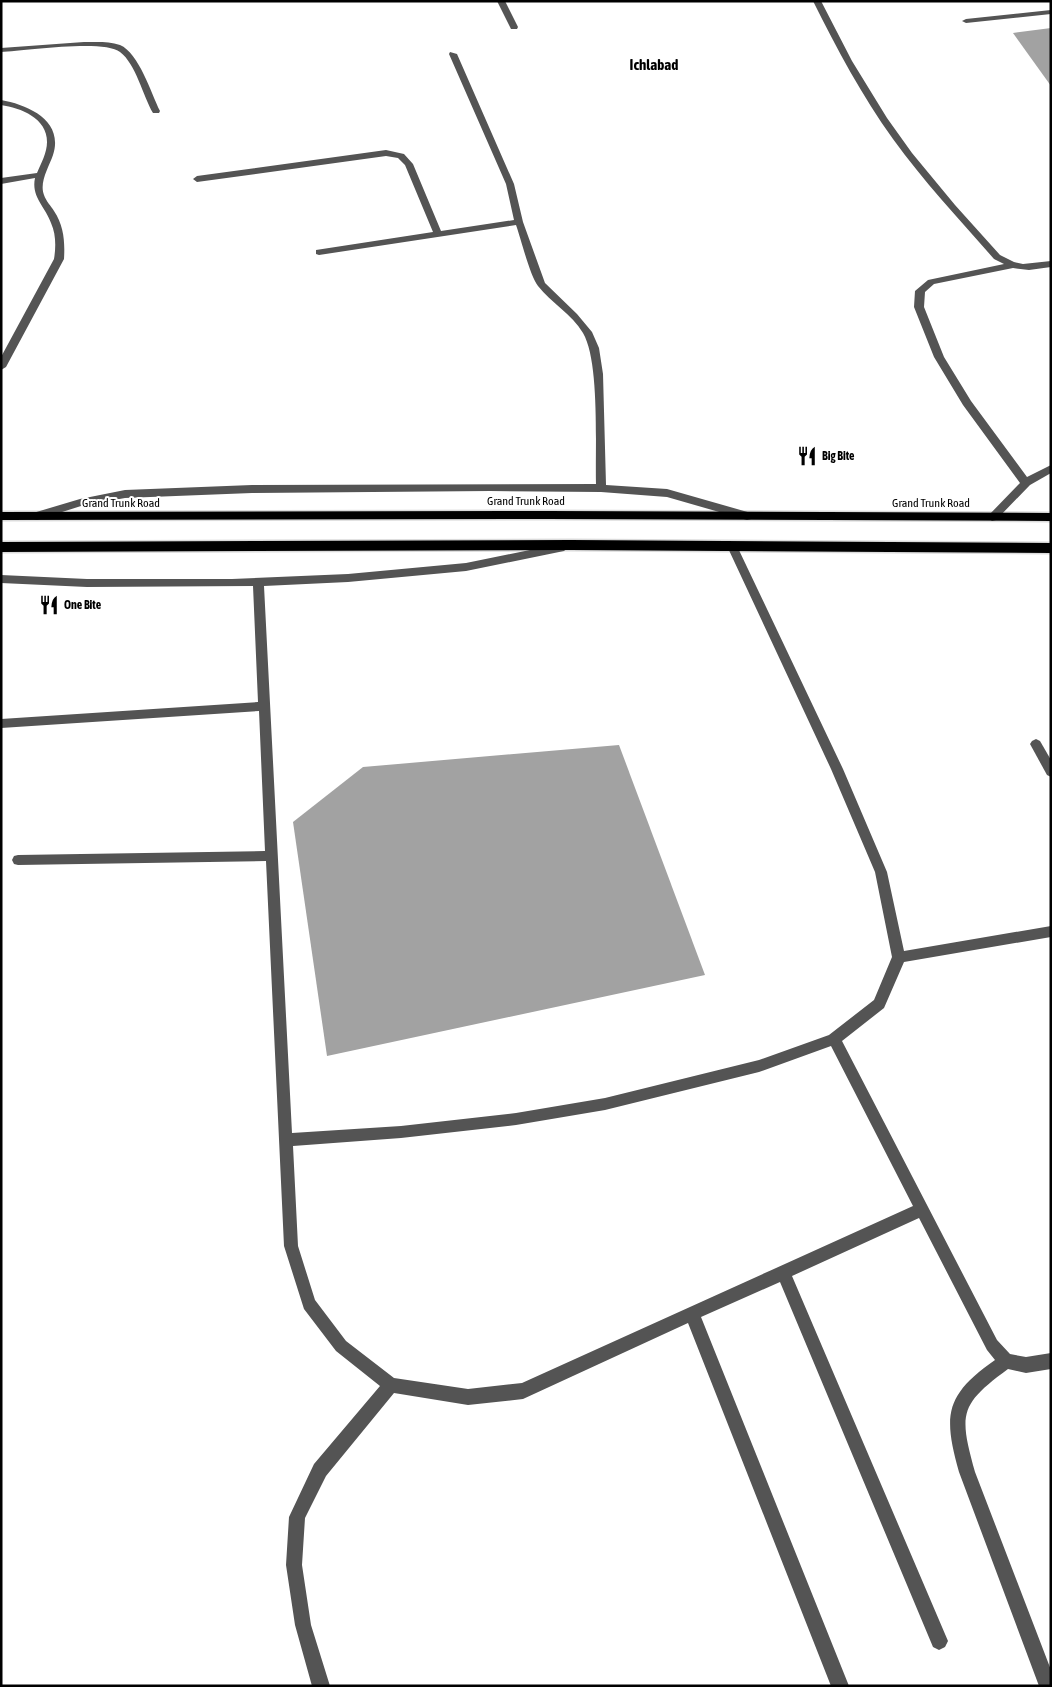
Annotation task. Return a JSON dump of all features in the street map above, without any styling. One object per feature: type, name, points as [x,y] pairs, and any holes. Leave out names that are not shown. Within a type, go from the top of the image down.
[{"type":"highway","name":"Grand Trunk Road","points":[[1,516],[1051,517]]},
{"type":"highway","points":[[1,546],[572,545],[1051,548]]},
{"type":"street","points":[[501,1],[514,27]]},
{"type":"street","points":[[817,1],[854,71],[883,119],[917,165],[997,257],[1010,266]]},
{"type":"street","points":[[966,21],[1051,12]]},
{"type":"street","points":[[1,50],[88,44],[110,44],[122,48],[129,57],[156,112]]},
{"type":"street","points":[[453,54],[510,184],[519,222],[541,284],[579,322],[587,332],[594,348],[598,374],[601,488]]},
{"type":"street","points":[[1,102],[30,110],[46,125],[51,142],[40,175],[39,194],[57,224],[61,240],[59,259],[1,367]]},
{"type":"street","points":[[197,179],[359,155],[394,154],[401,156],[409,164],[438,234]]},
{"type":"street","points":[[1,181],[40,175]]},
{"type":"street","points":[[319,252],[519,222]]},
{"type":"street","points":[[1026,484],[967,403],[939,357],[919,307],[920,291],[930,282],[1010,266],[1026,268],[1051,264]]},
{"type":"street","points":[[992,517],[1026,484],[1051,468]]},
{"type":"street","points":[[35,517],[80,503],[125,494],[252,489],[480,487],[601,488],[667,493],[747,516]]},
{"type":"street","points":[[1,579],[87,583],[258,582],[348,578],[466,567],[572,545]]},
{"type":"street","points":[[286,1140],[401,1132],[478,1123],[604,1104],[759,1066],[834,1039],[880,1004],[899,957],[881,872],[837,769],[732,546]]},
{"type":"street","points":[[258,582],[291,1246],[309,1304],[341,1346],[391,1385],[468,1397],[523,1390],[922,1209]]},
{"type":"street","points":[[1,724],[265,706]]},
{"type":"street","points":[[1036,744],[1051,772]]},
{"type":"street","points":[[18,860],[273,856]]},
{"type":"street","points":[[899,957],[1051,931]]},
{"type":"street","points":[[834,1039],[992,1345],[1006,1361],[1026,1365],[1051,1361]]},
{"type":"street","points":[[783,1272],[939,1641]]},
{"type":"street","points":[[692,1313],[840,1686]]},
{"type":"street","points":[[1006,1361],[968,1391],[958,1409],[957,1437],[967,1472],[1048,1686]]},
{"type":"street","points":[[321,1686],[303,1625],[294,1565],[297,1517],[320,1470],[391,1385]]},
{"type":"shaded area","points":[[1051,28],[1051,86],[1013,33]]},
{"type":"shaded area","points":[[619,745],[705,975],[327,1056],[293,822],[363,767]]},
{"type":"place","name":"Big Bite","points":[[807,456]]},
{"type":"place","name":"One Bite","points":[[49,605]]},
{"type":"district","name":"Ichlabad","points":[[654,65]]}]
